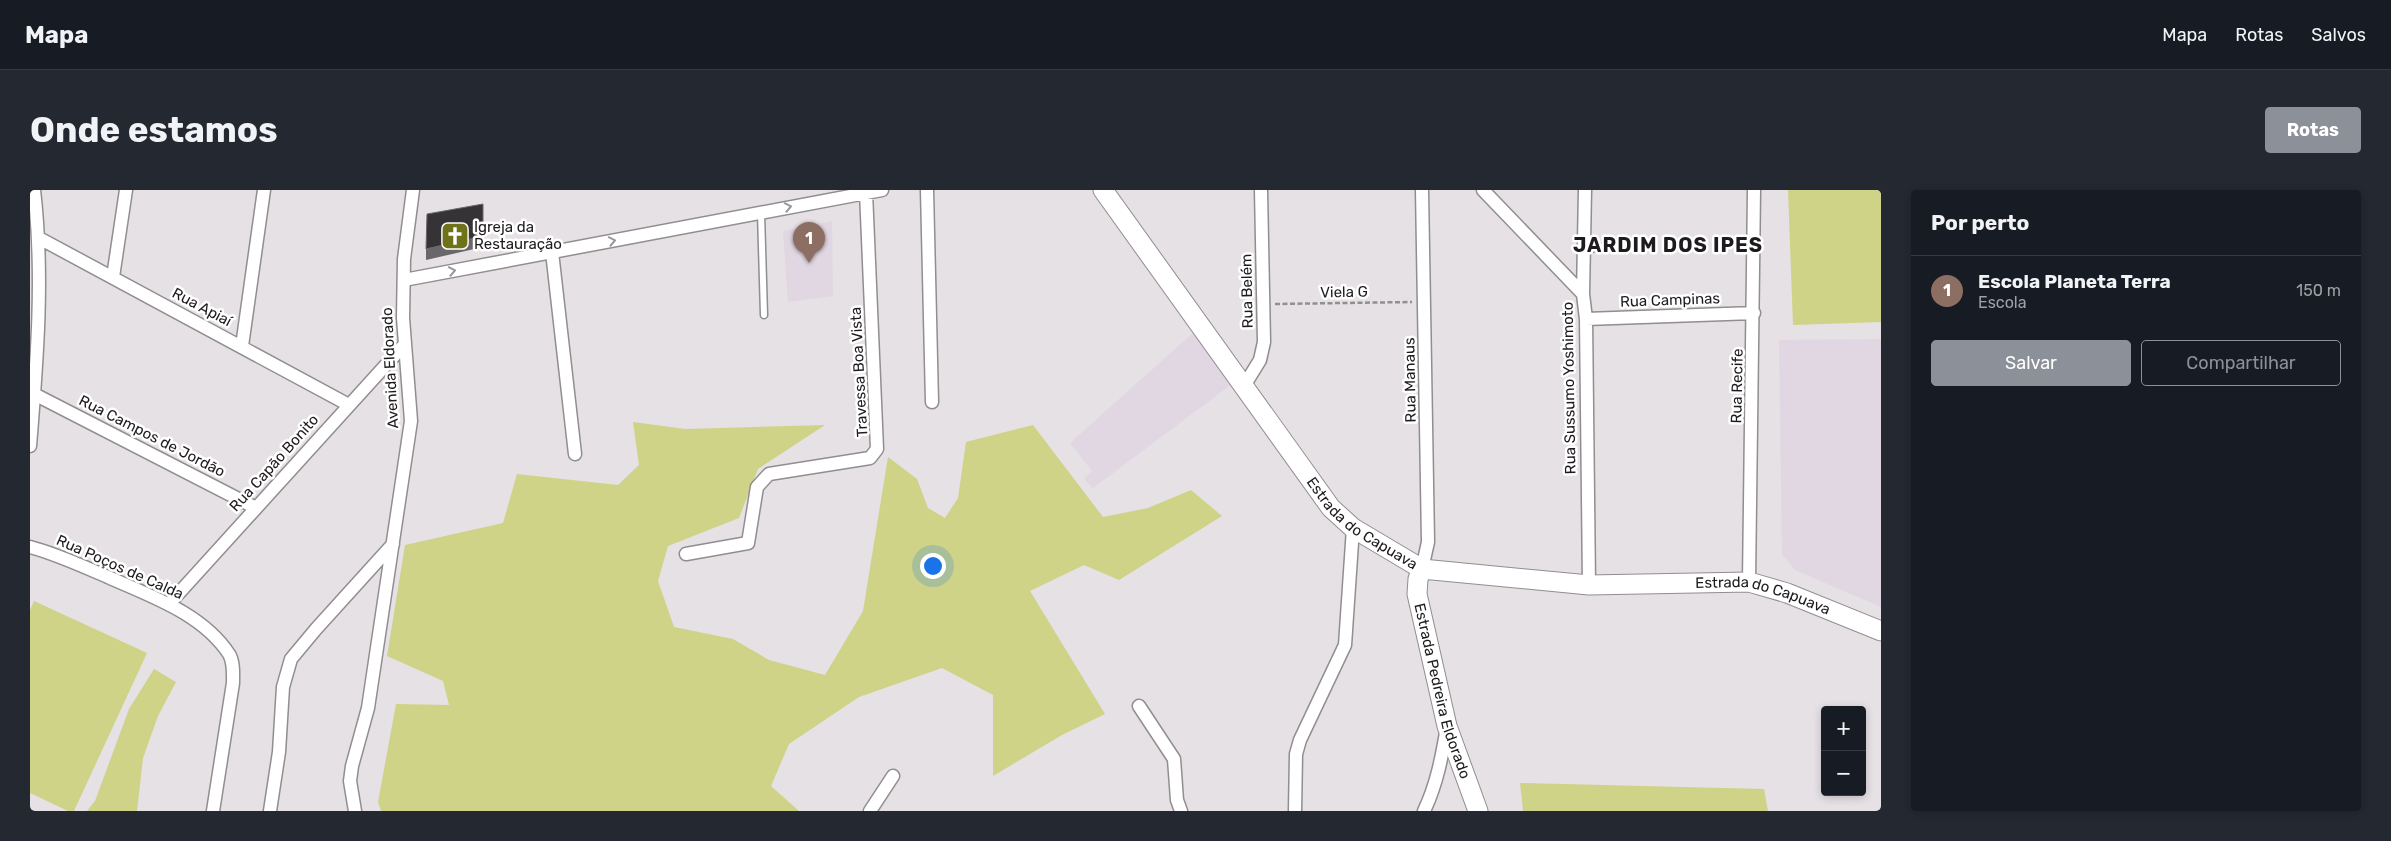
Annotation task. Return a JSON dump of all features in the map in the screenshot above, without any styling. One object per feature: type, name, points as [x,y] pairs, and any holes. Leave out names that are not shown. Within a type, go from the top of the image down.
[{"type":"street","points":[[30,446],[38,347],[39,238],[34,190]]},
{"type":"street","points":[[113,277],[126,190]]},
{"type":"street","points":[[242,346],[264,190]]},
{"type":"street","name":"Avenida Eldorado","points":[[355,811],[350,781],[352,766],[368,708],[411,421],[404,345],[404,259],[413,190]]},
{"type":"street","points":[[404,280],[882,190]]},
{"type":"street","points":[[927,190],[932,402]]},
{"type":"street","name":"Estrada do Capuava","points":[[1103,190],[1331,508],[1354,528],[1422,569],[1499,578],[1589,585],[1749,582],[1787,593],[1881,631]]},
{"type":"street","name":"Rua Belém","points":[[1244,386],[1260,360],[1263,350],[1262,190]]},
{"type":"street","name":"Rua Manaus","points":[[1422,190],[1428,542],[1422,569]]},
{"type":"street","points":[[1483,190],[1583,294]]},
{"type":"street","name":"Rua Sussumo Yoshimoto","points":[[1585,190],[1583,294],[1586,319],[1589,585]]},
{"type":"street","name":"Rua Recife","points":[[1749,582],[1754,313],[1754,190]]},
{"type":"street","name":"Travessa Boa Vista","points":[[686,554],[748,543],[756,487],[769,474],[870,458],[877,449],[866,192]]},
{"type":"street","name":"Rua Apiaí","points":[[39,238],[349,405]]},
{"type":"street","points":[[552,252],[575,454]]},
{"type":"street","name":"Rua Campinas","points":[[1586,319],[1754,313]]},
{"type":"street","name":"Rua Capão Bonito","points":[[169,604],[404,345]]},
{"type":"street","name":"Rua Campos de Jordão","points":[[34,394],[256,508]]},
{"type":"street","points":[[1294,811],[1296,754],[1300,740],[1344,645],[1354,528]]},
{"type":"street","points":[[270,811],[279,752],[283,687],[291,660],[316,629],[393,544]]},
{"type":"street","name":"Rua Poços de Calda","points":[[30,546],[52,553],[169,604],[217,639],[230,655],[234,669],[213,811]]},
{"type":"street","name":"Estrada Pedreira Eldorado","points":[[1422,569],[1418,579],[1417,594],[1447,726],[1478,811]]},
{"type":"street","points":[[1139,706],[1174,758],[1177,800],[1181,811]]},
{"type":"street","points":[[1424,811],[1440,767],[1447,726]]},
{"type":"street","points":[[870,811],[893,776]]},
{"type":"lane","points":[[761,212],[764,315]]},
{"type":"lane","points":[[1583,250],[1638,241]]},
{"type":"path","name":"Viela G","points":[[1263,304],[1424,302]]},
{"type":"shaded area","points":[[832,221],[833,296],[788,302],[783,231]]},
{"type":"shaded area","points":[[1194,332],[1232,384],[1093,488],[1084,479],[1092,471],[1070,443]]},
{"type":"shaded area","points":[[1881,339],[1881,607],[1795,570],[1782,554],[1779,340]]},
{"type":"green space","points":[[1788,190],[1881,190],[1881,322],[1793,325]]},
{"type":"green space","points":[[633,422],[685,429],[825,425],[758,469],[739,518],[668,546],[658,581],[674,627],[733,639],[769,660],[825,675],[863,611],[888,457],[917,479],[928,508],[945,518],[958,498],[966,442],[1033,425],[1103,517],[1148,508],[1191,490],[1222,516],[1119,580],[1084,565],[1030,591],[1105,714],[1062,735],[993,776],[993,695],[942,668],[859,697],[789,744],[771,786],[799,811],[381,811],[378,802],[396,704],[449,705],[443,681],[387,656],[405,545],[503,523],[517,474],[618,485],[639,465]]},
{"type":"green space","points":[[34,601],[147,653],[74,811],[68,811],[30,793],[30,610]]},
{"type":"green space","points":[[154,669],[176,682],[158,716],[143,758],[137,811],[87,811],[95,801],[129,709]]},
{"type":"green space","points":[[1520,783],[1764,789],[1768,811],[1523,811]]},
{"type":"building","name":"Igreja da Restauração","points":[[483,204],[483,236],[426,249],[427,214]]},
{"type":"place","name":"Igreja da Restauração","points":[[455,236]]},
{"type":"place","name":"Escola Planeta Terra","points":[[809,263]]},
{"type":"district","name":"JARDIM DOS IPES","points":[[1668,245]]}]
